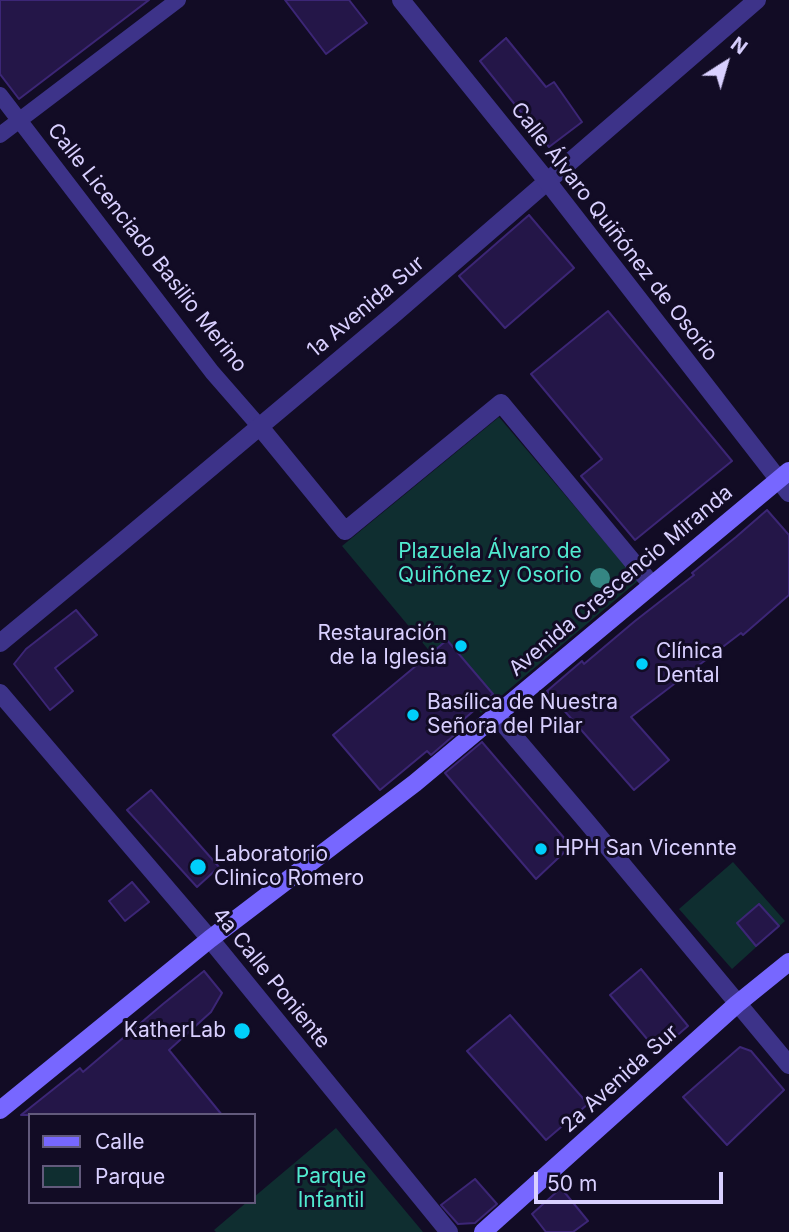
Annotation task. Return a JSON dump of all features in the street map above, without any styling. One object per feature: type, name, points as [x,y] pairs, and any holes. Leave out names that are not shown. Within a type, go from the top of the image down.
[{"type":"main road","name":"Avenida Crescencio Miranda","points":[[0,1110],[210,939],[415,783],[652,585],[785,481]]},
{"type":"main road","name":"2a Avenida Sur","points":[[483,1232],[737,1004],[789,962]]},
{"type":"street","points":[[0,135],[178,0]]},
{"type":"street","name":"Calle Álvaro Quiñónez de Osorio","points":[[401,0],[785,481]]},
{"type":"street","name":"1a Avenida Sur","points":[[0,643],[260,427],[757,0]]},
{"type":"street","name":"Calle Licenciado Basilio Merino","points":[[0,95],[212,372],[260,427]]},
{"type":"street","points":[[260,427],[345,531],[501,403],[652,585]]},
{"type":"street","name":"4a Calle Poniente","points":[[0,693],[210,939],[449,1232]]},
{"type":"street","points":[[496,715],[789,1065]]},
{"type":"green space","name":"Plazuela Álvaro de Quiñónez y Osorio","points":[[499,417],[638,581],[481,713],[342,546]]},
{"type":"green space","points":[[733,862],[785,921],[732,969],[679,909]]},
{"type":"green space","name":"Parque Infantil","points":[[336,1128],[423,1232],[214,1230],[245,1204],[256,1204],[256,1195]]},
{"type":"building","points":[[0,0],[149,0],[19,99],[0,74]]},
{"type":"building","points":[[285,0],[349,0],[367,23],[326,54]]},
{"type":"building","points":[[506,38],[546,87],[554,82],[582,122],[549,147],[480,61]]},
{"type":"building","points":[[529,215],[574,268],[505,328],[459,276]]},
{"type":"building","points":[[608,311],[732,461],[635,540],[581,476],[602,459],[531,374]]},
{"type":"building","points":[[767,510],[789,535],[789,595],[743,635],[741,633],[631,717],[669,760],[634,790],[547,691],[694,575],[692,573]]},
{"type":"building","points":[[76,610],[97,635],[55,668],[73,691],[50,710],[14,664],[26,649]]},
{"type":"building","name":"Basílica de Nuestra Señora del Pilar","points":[[447,640],[493,694],[463,720],[467,724],[431,755],[427,751],[380,790],[333,735]]},
{"type":"building","points":[[482,742],[571,846],[536,879],[445,773]]},
{"type":"building","points":[[151,790],[219,867],[197,887],[127,810]]},
{"type":"building","points":[[132,882],[149,902],[125,921],[109,901]]},
{"type":"building","points":[[759,904],[779,926],[756,946],[737,923]]},
{"type":"building","points":[[641,969],[688,1026],[658,1052],[610,995]]},
{"type":"building","points":[[204,971],[222,993],[211,1012],[169,1050],[220,1113],[21,1115],[80,1068],[83,1072]]},
{"type":"building","points":[[510,1015],[588,1104],[546,1140],[467,1051]]},
{"type":"building","points":[[740,1047],[751,1051],[784,1090],[727,1145],[683,1097]]},
{"type":"building","points":[[475,1179],[497,1204],[475,1223],[458,1224],[441,1205]]},
{"type":"building","points":[[561,1188],[588,1221],[573,1232],[546,1232],[532,1214]]},
{"type":"place","name":"Restauración de la Iglesia","points":[[461,646]]},
{"type":"place","name":"Clínica Dental","points":[[642,664]]},
{"type":"place","name":"Basílica de Nuestra Señora del Pilar","points":[[413,715]]},
{"type":"place","name":"HPH San Vicennte","points":[[541,849]]},
{"type":"place","name":"Laboratorio Clinico Romero","points":[[198,867]]},
{"type":"place","name":"KatherLab","points":[[242,1031]]}]
